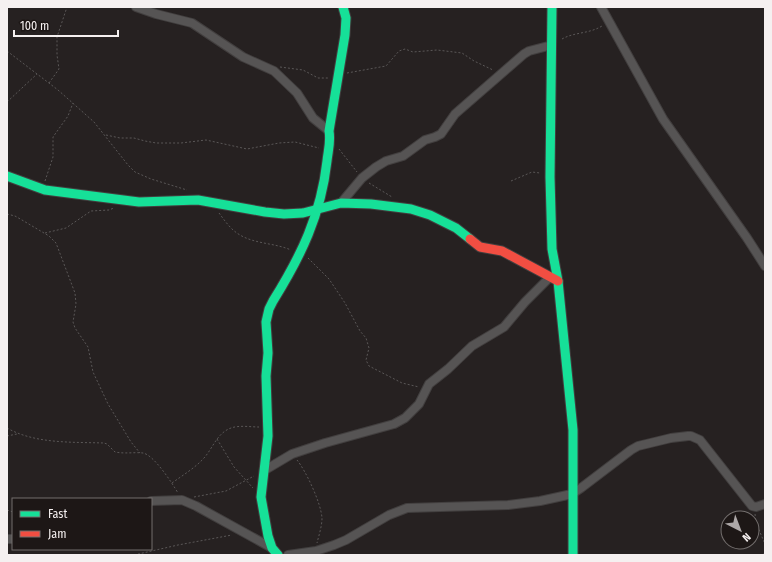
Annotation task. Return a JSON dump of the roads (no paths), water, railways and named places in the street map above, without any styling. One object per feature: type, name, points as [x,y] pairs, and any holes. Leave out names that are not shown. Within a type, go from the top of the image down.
[{"type":"street","points":[[136,7],[192,24],[243,57],[274,71],[297,93],[313,118],[330,135]]},
{"type":"street","points":[[275,552],[265,523],[261,497],[265,470],[268,428],[266,376],[268,357],[266,322],[273,301],[302,252],[319,209],[326,174],[330,135],[345,35],[346,18],[343,7]]},
{"type":"street","points":[[552,7],[550,177],[552,249],[554,279],[573,430],[572,494],[574,555]]},
{"type":"street","points":[[602,7],[663,119],[765,266]]},
{"type":"street","points":[[341,203],[362,178],[386,161],[403,156],[425,140],[439,135],[455,114],[500,74],[529,51],[552,45]]},
{"type":"street","points":[[7,176],[35,188],[45,190],[139,202],[198,200],[284,214],[304,213],[341,203],[388,205],[411,209],[430,215],[459,230],[473,243],[480,247],[502,251],[554,279]]},
{"type":"street","points":[[265,470],[292,454],[324,443],[394,424],[405,418],[419,404],[425,389],[429,384],[448,369],[472,346],[504,327],[525,302],[554,279]]},
{"type":"street","points":[[288,555],[316,550],[346,540],[389,515],[407,508],[508,504],[540,501],[572,494],[638,446],[671,438],[691,436],[703,443],[745,499],[755,507],[765,504]]},
{"type":"street","points":[[152,502],[182,500],[202,509],[275,552]]}]
